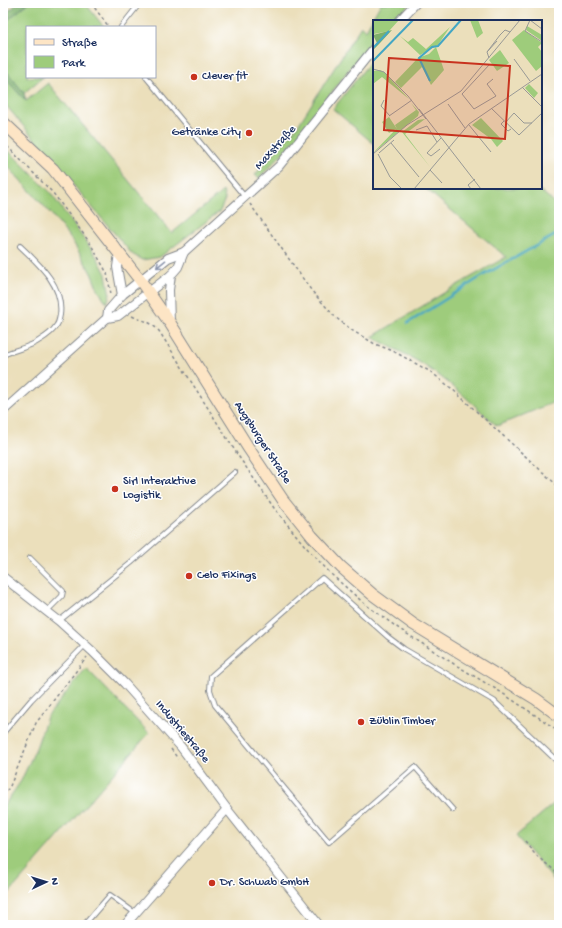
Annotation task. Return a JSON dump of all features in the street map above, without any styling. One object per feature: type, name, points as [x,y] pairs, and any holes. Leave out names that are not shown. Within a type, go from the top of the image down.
[{"type":"main road","name":"Augsburger Straße","points":[[3,122],[53,169],[140,280],[170,323],[249,449],[284,500],[312,536],[341,567],[372,594],[413,624],[536,699],[559,716]]},
{"type":"street","points":[[400,20],[416,3]]},
{"type":"street","name":"Maxstraße","points":[[184,252],[178,267],[171,275],[118,316],[107,318],[108,311],[119,298],[168,258],[184,252],[279,166],[373,49]]},
{"type":"street","points":[[119,254],[117,268],[119,298]]},
{"type":"street","name":"Maxstraße","points":[[170,323],[169,290],[171,275]]},
{"type":"street","points":[[3,411],[107,318]]},
{"type":"street","name":"Industriestraße","points":[[3,577],[59,620],[83,647],[125,684],[181,748],[317,924]]},
{"type":"street","points":[[126,925],[227,809]]},
{"type":"lane","points":[[122,26],[140,3]]},
{"type":"lane","points":[[147,78],[245,197]]},
{"type":"lane","points":[[3,354],[39,341],[56,327],[59,321],[61,309],[60,298],[55,286],[44,270],[20,246]]},
{"type":"lane","points":[[59,620],[131,563],[235,472]]},
{"type":"lane","points":[[30,558],[63,591],[62,596],[47,611]]},
{"type":"lane","points":[[453,810],[416,767],[329,842],[215,705],[210,690],[211,676],[322,578],[388,637],[404,649],[494,701],[559,763]]},
{"type":"lane","points":[[3,732],[31,700],[83,647]]},
{"type":"lane","points":[[84,925],[110,895],[135,913]]},
{"type":"path","points":[[91,3],[108,26]]},
{"type":"path","points":[[3,142],[53,193],[77,225],[101,260],[107,273],[111,295],[119,298]]},
{"type":"path","points":[[245,197],[311,290],[335,317],[353,332],[375,344],[393,351],[431,372],[451,388],[559,487]]},
{"type":"path","points":[[3,796],[10,786],[36,723],[88,656],[83,647]]},
{"type":"path","points":[[168,745],[182,764]]},
{"type":"path","points":[[525,840],[538,857],[554,870],[559,877]]},
{"type":"green space","points":[[18,3],[28,3],[3,24],[3,15]]},
{"type":"green space","points":[[28,3],[85,3],[103,26],[26,26],[26,78],[42,78],[24,93],[3,67],[3,24]]},
{"type":"green space","points":[[381,3],[411,3],[394,20],[373,20],[373,42],[350,68],[299,136],[259,178],[255,175],[297,127],[361,26],[366,30]]},
{"type":"green space","points":[[373,58],[373,143],[333,109]]},
{"type":"green space","points":[[3,67],[24,93],[26,101],[3,76]]},
{"type":"green space","points":[[3,76],[26,101],[48,83],[172,233],[223,191],[225,199],[220,211],[160,257],[142,260],[132,254],[3,102]]},
{"type":"green space","points":[[3,145],[49,191],[97,257],[106,274],[110,295],[107,303],[98,290],[91,273],[73,242],[52,215],[3,161]]},
{"type":"green space","points":[[426,189],[538,189],[559,206],[559,400],[497,426],[440,376],[424,365],[372,337],[506,257]]},
{"type":"green space","points":[[86,668],[149,733],[3,900],[3,807],[21,781],[36,748],[47,717]]},
{"type":"green space","points":[[559,799],[559,886],[516,836]]},
{"type":"waterway","points":[[408,323],[484,275],[559,233]]},
{"type":"place","name":"Clever fit","points":[[194,77]]},
{"type":"place","name":"Getränke City","points":[[249,133]]},
{"type":"place","name":"Sirl Interaktive Logistik","points":[[115,489]]},
{"type":"place","name":"Celo Fixings","points":[[189,576]]},
{"type":"place","name":"Züblin Timber","points":[[361,722]]},
{"type":"place","name":"Dr. Schwab GmbH","points":[[212,883]]}]
